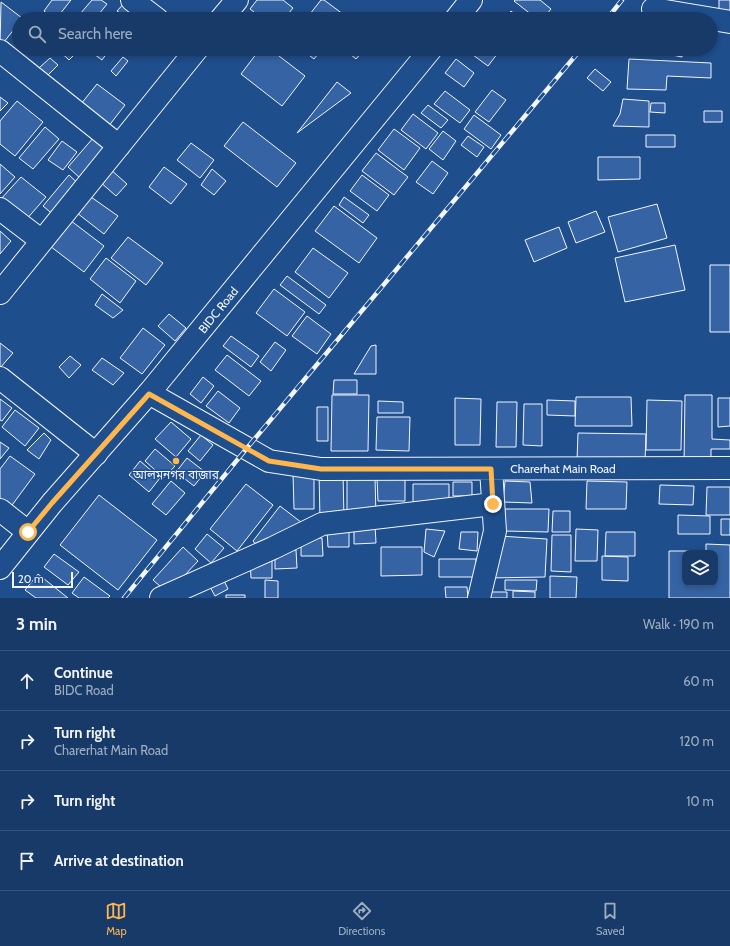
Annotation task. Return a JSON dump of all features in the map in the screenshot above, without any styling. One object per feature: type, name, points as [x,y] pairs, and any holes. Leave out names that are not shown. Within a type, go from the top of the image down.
[{"type":"street","points":[[132,0],[148,12]]},
{"type":"street","points":[[227,12],[237,0]]},
{"type":"street","points":[[462,12],[471,0]]},
{"type":"street","points":[[653,9],[671,12]]},
{"type":"street","points":[[718,20],[730,22]]},
{"type":"street","points":[[0,51],[119,146]]},
{"type":"street","points":[[0,293],[191,56]]},
{"type":"street","name":"BIDC Road","points":[[0,568],[52,503],[149,394],[425,56]]},
{"type":"street","points":[[0,209],[42,241]]},
{"type":"street","points":[[0,378],[96,454]]},
{"type":"street","name":"Charerhat Main Road","points":[[149,394],[269,461],[321,469],[730,468]]},
{"type":"street","points":[[479,598],[495,531],[491,469]]},
{"type":"street","points":[[161,598],[273,548],[322,524],[493,504]]},
{"type":"street","points":[[0,510],[28,532]]},
{"type":"building","points":[[52,0],[71,0],[62,12],[44,11]]},
{"type":"building","points":[[92,0],[101,0],[107,4],[101,12],[82,12]]},
{"type":"building","points":[[127,0],[150,0],[140,12],[117,11]]},
{"type":"building","points":[[257,0],[283,0],[293,8],[290,12],[254,12],[250,9]]},
{"type":"building","points":[[321,0],[324,0],[340,12],[312,12]]},
{"type":"building","points":[[540,0],[551,9],[549,12],[528,12],[514,1]]},
{"type":"building","points":[[719,0],[730,0],[730,13],[719,12]]},
{"type":"building","points":[[1,2],[14,12],[12,12],[12,32],[0,47]]},
{"type":"building","points":[[65,56],[73,56],[69,60]]},
{"type":"building","points":[[97,56],[105,56],[102,60]]},
{"type":"building","points":[[255,56],[279,56],[305,76],[282,106],[241,74]]},
{"type":"building","points":[[474,56],[496,56],[488,66]]},
{"type":"building","points":[[123,57],[128,61],[116,76],[111,71]]},
{"type":"building","points":[[50,58],[58,65],[47,76],[39,68]]},
{"type":"building","points":[[456,59],[474,73],[464,87],[445,73]]},
{"type":"building","points":[[629,59],[711,63],[711,78],[667,76],[666,90],[627,89]]},
{"type":"building","points":[[595,69],[611,82],[603,91],[587,78]]},
{"type":"building","points":[[337,82],[351,93],[297,133]]},
{"type":"building","points":[[97,84],[125,105],[101,136],[73,114]]},
{"type":"building","points":[[492,90],[506,100],[489,122],[475,112]]},
{"type":"building","points":[[445,91],[470,110],[460,123],[434,104]]},
{"type":"building","points":[[0,97],[8,103],[0,111]]},
{"type":"building","points":[[623,99],[649,101],[649,127],[613,126],[620,114]]},
{"type":"building","points":[[17,101],[43,122],[15,156],[0,144],[0,121]]},
{"type":"building","points":[[651,103],[665,103],[665,113],[650,112]]},
{"type":"building","points":[[428,105],[448,120],[441,128],[421,113]]},
{"type":"building","points":[[704,111],[722,111],[722,122],[704,122]]},
{"type":"building","points":[[413,114],[438,133],[426,149],[401,130]]},
{"type":"building","points":[[474,115],[501,135],[491,149],[464,129]]},
{"type":"building","points":[[243,122],[296,163],[277,187],[224,146]]},
{"type":"building","points":[[45,127],[59,139],[33,169],[19,158]]},
{"type":"building","points":[[394,129],[420,148],[404,170],[378,150]]},
{"type":"building","points":[[443,131],[456,141],[443,160],[429,149]]},
{"type":"building","points":[[646,135],[675,135],[675,147],[646,147]]},
{"type":"building","points":[[468,136],[484,147],[477,157],[461,145]]},
{"type":"building","points":[[94,137],[107,148],[81,179],[68,167]]},
{"type":"building","points":[[62,141],[77,152],[63,170],[48,160]]},
{"type":"building","points":[[191,143],[214,160],[200,178],[177,160]]},
{"type":"building","points":[[376,153],[408,177],[394,195],[362,171]]},
{"type":"building","points":[[598,157],[640,157],[640,179],[598,180]]},
{"type":"building","points":[[432,161],[448,173],[433,194],[416,182]]},
{"type":"building","points":[[0,164],[15,177],[0,194]]},
{"type":"building","points":[[164,167],[187,184],[171,204],[149,187]]},
{"type":"building","points":[[110,169],[127,184],[116,196],[99,181]]},
{"type":"building","points":[[212,169],[226,181],[214,195],[201,185]]},
{"type":"building","points":[[69,175],[82,187],[56,217],[43,206]]},
{"type":"building","points":[[362,175],[389,195],[377,211],[350,191]]},
{"type":"building","points":[[21,177],[46,197],[25,221],[0,200]]},
{"type":"building","points":[[91,197],[118,216],[104,234],[77,213]]},
{"type":"building","points":[[344,197],[369,215],[363,223],[339,205]]},
{"type":"building","points":[[657,204],[667,238],[618,252],[608,217]]},
{"type":"building","points":[[334,206],[377,238],[359,263],[315,231]]},
{"type":"building","points":[[596,211],[605,232],[576,243],[568,222]]},
{"type":"building","points":[[66,217],[104,246],[84,272],[46,243]]},
{"type":"building","points":[[559,227],[567,248],[534,262],[525,240]]},
{"type":"building","points":[[0,231],[11,241],[0,254]]},
{"type":"building","points":[[128,237],[163,263],[146,285],[111,258]]},
{"type":"building","points":[[675,245],[685,290],[625,302],[615,258]]},
{"type":"building","points":[[313,248],[348,273],[329,298],[295,272]]},
{"type":"building","points":[[106,258],[136,281],[120,303],[90,279]]},
{"type":"building","points":[[710,265],[730,265],[730,332],[710,332]]},
{"type":"building","points":[[287,276],[326,305],[319,314],[280,285]]},
{"type":"building","points":[[274,289],[305,312],[287,336],[256,313]]},
{"type":"building","points":[[102,294],[123,310],[113,318],[95,305]]},
{"type":"building","points":[[169,314],[186,328],[175,341],[158,326]]},
{"type":"building","points":[[307,316],[331,334],[317,354],[292,336]]},
{"type":"building","points":[[143,328],[165,345],[142,374],[120,358]]},
{"type":"building","points":[[231,336],[259,356],[251,367],[223,346]]},
{"type":"building","points":[[275,342],[286,350],[271,371],[260,362]]},
{"type":"building","points":[[0,343],[13,353],[0,368]]},
{"type":"building","points":[[376,345],[376,374],[354,374],[371,346]]},
{"type":"building","points":[[227,355],[261,381],[249,396],[215,370]]},
{"type":"building","points":[[70,356],[81,365],[69,378],[59,367]]},
{"type":"building","points":[[102,358],[124,373],[113,385],[92,370]]},
{"type":"building","points":[[203,377],[214,386],[201,403],[190,394]]},
{"type":"building","points":[[334,380],[357,380],[357,394],[333,394]]},
{"type":"building","points":[[218,391],[240,408],[229,423],[206,406]]},
{"type":"building","points":[[332,395],[369,395],[368,451],[331,451]]},
{"type":"building","points":[[685,395],[712,395],[712,439],[730,440],[730,449],[711,449],[711,465],[684,464]]},
{"type":"building","points":[[576,397],[631,397],[632,426],[575,426]]},
{"type":"building","points":[[455,398],[481,399],[480,445],[455,445]]},
{"type":"building","points":[[718,398],[730,398],[730,426],[718,427]]},
{"type":"building","points":[[0,399],[12,408],[2,421],[0,420]]},
{"type":"building","points":[[547,400],[575,401],[575,416],[547,415]]},
{"type":"building","points":[[647,400],[682,401],[681,450],[646,450]]},
{"type":"building","points":[[378,401],[403,402],[403,413],[378,413]]},
{"type":"building","points":[[497,402],[517,402],[516,447],[496,447]]},
{"type":"building","points":[[524,404],[542,404],[542,446],[523,445]]},
{"type":"building","points":[[317,407],[328,407],[328,441],[317,441]]},
{"type":"building","points":[[15,410],[39,428],[25,446],[2,427]]},
{"type":"building","points":[[377,417],[410,417],[409,451],[376,450]]},
{"type":"building","points":[[171,422],[191,439],[176,457],[155,439]]},
{"type":"building","points":[[44,433],[51,440],[39,459],[27,450]]},
{"type":"building","points":[[578,433],[646,434],[645,461],[577,460]]},
{"type":"building","points":[[201,435],[213,445],[200,461],[188,451]]},
{"type":"building","points":[[0,442],[9,448],[0,459]]},
{"type":"building","points":[[155,449],[175,466],[164,478],[145,461]]},
{"type":"building","points":[[10,456],[35,474],[7,512],[0,507],[0,469]]},
{"type":"building","points":[[187,458],[205,472],[194,486],[176,472]]},
{"type":"building","points":[[140,461],[160,478],[149,492],[129,475]]},
{"type":"building","points":[[319,471],[343,471],[344,520],[320,521]]},
{"type":"building","points":[[314,473],[314,509],[294,509],[293,474]]},
{"type":"building","points":[[347,477],[375,477],[376,517],[347,517]]},
{"type":"building","points":[[377,478],[405,478],[405,501],[378,501]]},
{"type":"building","points":[[171,481],[185,493],[166,515],[152,504]]},
{"type":"building","points":[[505,481],[530,482],[532,503],[503,502]]},
{"type":"building","points":[[587,481],[627,482],[626,509],[586,509]]},
{"type":"building","points":[[453,482],[472,482],[472,496],[453,496]]},
{"type":"building","points":[[246,484],[273,505],[237,551],[210,529]]},
{"type":"building","points":[[413,484],[449,484],[449,506],[413,507]]},
{"type":"building","points":[[660,485],[694,486],[693,505],[659,504]]},
{"type":"building","points":[[707,487],[730,487],[730,515],[706,515]]},
{"type":"building","points":[[99,495],[157,540],[118,590],[60,545]]},
{"type":"building","points":[[280,506],[306,526],[258,547],[253,541]]},
{"type":"building","points":[[503,509],[549,509],[548,532],[503,531]]},
{"type":"building","points":[[553,511],[570,511],[570,532],[552,532]]},
{"type":"building","points":[[678,515],[710,516],[710,534],[678,534]]},
{"type":"building","points":[[721,519],[730,519],[730,535],[721,535]]},
{"type":"building","points":[[354,525],[375,525],[376,543],[354,544]]},
{"type":"building","points":[[327,529],[349,529],[349,547],[328,547]]},
{"type":"building","points":[[426,529],[445,531],[434,557],[424,552]]},
{"type":"building","points":[[576,529],[598,530],[597,561],[575,561]]},
{"type":"building","points":[[461,532],[478,532],[477,551],[459,549]]},
{"type":"building","points":[[606,532],[635,532],[635,556],[605,556]]},
{"type":"building","points":[[207,534],[224,548],[211,563],[195,549]]},
{"type":"building","points":[[552,535],[571,535],[571,572],[551,571]]},
{"type":"building","points":[[499,536],[547,539],[545,577],[488,578]]},
{"type":"building","points":[[301,538],[322,538],[323,556],[301,556]]},
{"type":"building","points":[[706,544],[730,545],[730,598],[669,598],[669,551],[682,551],[682,586],[718,586],[718,550],[706,550]]},
{"type":"building","points":[[183,547],[198,561],[168,593],[153,580]]},
{"type":"building","points":[[381,547],[422,547],[422,575],[381,576]]},
{"type":"building","points":[[296,550],[297,568],[275,569],[275,551]]},
{"type":"building","points":[[54,554],[79,572],[68,585],[44,567]]},
{"type":"building","points":[[602,556],[628,557],[628,581],[602,580]]},
{"type":"building","points":[[272,559],[272,578],[251,578],[250,560]]},
{"type":"building","points":[[439,559],[476,559],[476,577],[439,577]]},
{"type":"building","points":[[217,566],[228,589],[215,596],[203,574]]},
{"type":"building","points":[[38,574],[68,598],[36,598],[25,590]]},
{"type":"building","points":[[550,576],[577,577],[576,598],[550,598]]},
{"type":"building","points":[[84,577],[110,596],[108,598],[79,598],[72,593]]},
{"type":"building","points":[[265,580],[278,581],[278,598],[265,598]]},
{"type":"building","points":[[505,580],[537,580],[536,591],[505,590]]},
{"type":"building","points":[[445,587],[467,587],[468,598],[446,598]]},
{"type":"building","points":[[513,591],[535,592],[535,598],[513,598]]},
{"type":"building","points":[[485,592],[507,592],[507,598],[485,598]]},
{"type":"building","points":[[226,595],[245,595],[245,598],[226,598]]},
{"type":"railway","points":[[613,12],[622,0]]},
{"type":"railway","points":[[124,598],[247,448],[575,56]]},
{"type":"place","name":"আলমনগর বাজার","points":[[176,461]]},
{"type":"route","points":[[28,532],[149,394],[269,461],[321,469],[491,469],[493,504]]}]
